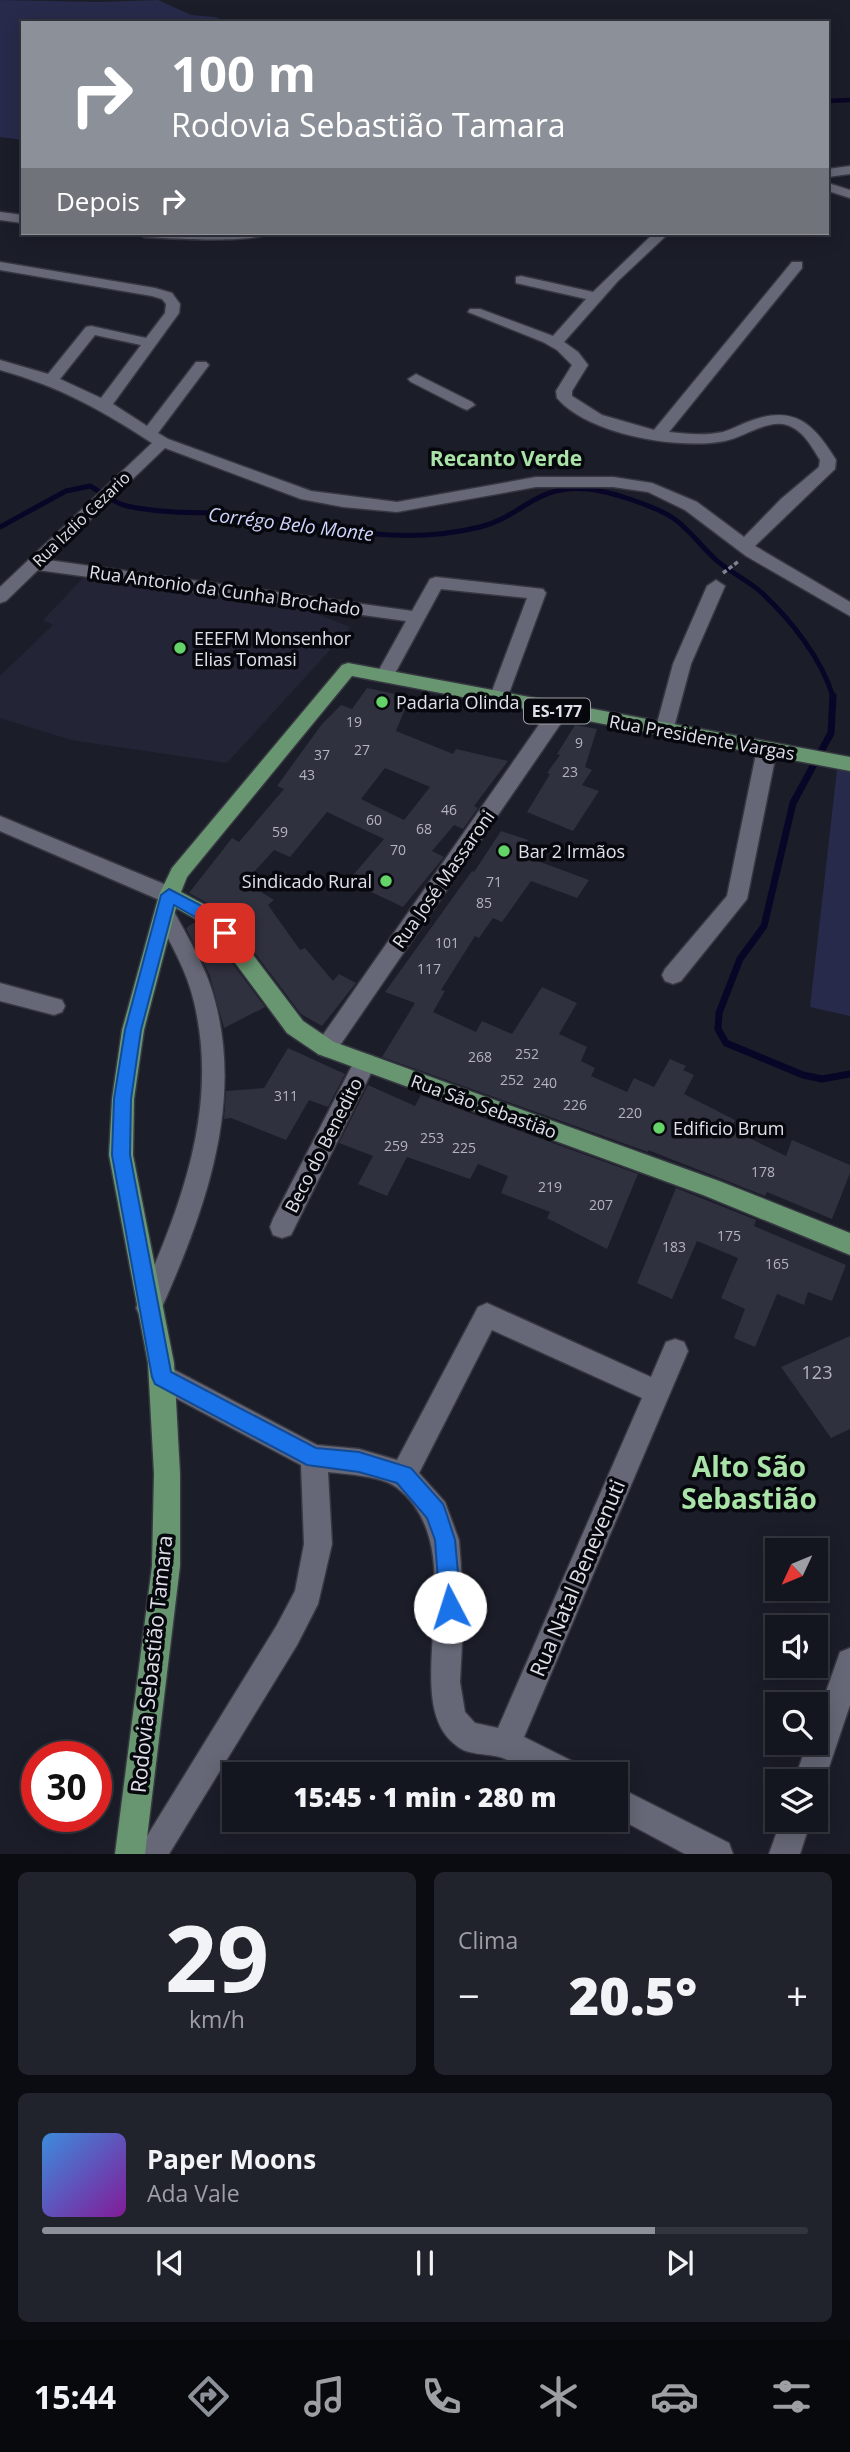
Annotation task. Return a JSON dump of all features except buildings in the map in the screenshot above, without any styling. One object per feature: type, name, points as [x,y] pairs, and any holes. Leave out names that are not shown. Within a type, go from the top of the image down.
[{"type":"main road","name":"Rua Presidente Vargas","points":[[167,905],[179,873],[348,669],[664,731],[850,764]]},
{"type":"main road","name":"Rua São Sebastião","points":[[167,905],[215,920],[295,1027],[326,1048],[711,1188],[850,1244]]},
{"type":"main road","name":"Rodovia Sebastião Tamara","points":[[130,1853],[166,1566],[167,1474],[162,1377],[121,1155],[122,1099],[133,1030],[167,905]]},
{"type":"street","points":[[829,173],[850,170]]},
{"type":"street","points":[[829,187],[850,194]]},
{"type":"street","points":[[0,216],[21,219]]},
{"type":"street","points":[[555,342],[596,297],[660,235]]},
{"type":"street","points":[[659,434],[797,264]]},
{"type":"street","points":[[0,266],[119,284],[167,296],[173,304],[172,313],[104,404]]},
{"type":"street","points":[[521,280],[596,297]]},
{"type":"street","points":[[475,312],[555,342],[572,354],[580,365],[564,391],[565,398],[584,412],[659,434],[708,439],[726,436],[759,421],[772,419],[798,424],[814,438],[828,460],[827,469],[787,503],[742,553]]},
{"type":"street","points":[[51,380],[91,330],[150,343]]},
{"type":"street","points":[[0,365],[51,380],[104,404],[155,438],[307,495],[397,507],[536,482],[612,482],[652,488],[691,506],[742,553],[850,610]]},
{"type":"street","name":"Rua Izdio Cezario","points":[[0,597],[91,509],[155,438],[201,365]]},
{"type":"street","points":[[416,379],[467,405]]},
{"type":"street","name":"Rua Antonio da Cunha Brochado","points":[[35,564],[416,617]]},
{"type":"street","points":[[664,731],[682,664],[721,578]]},
{"type":"street","points":[[384,677],[436,583],[537,593],[498,699]]},
{"type":"street","name":"Rua José Massaroni","points":[[326,1048],[559,711]]},
{"type":"street","points":[[673,975],[737,899],[767,749]]},
{"type":"street","points":[[0,823],[167,905],[205,999],[214,1055],[212,1129],[188,1214],[149,1308]]},
{"type":"street","points":[[0,992],[54,1006]]},
{"type":"street","name":"Beco do Benedito","points":[[282,1227],[365,1063]]},
{"type":"street","points":[[403,1475],[487,1315],[656,1392]]},
{"type":"street","name":"Rua Natal Benevenuti","points":[[506,1744],[675,1351]]},
{"type":"street","points":[[162,1377],[314,1458],[359,1462],[403,1475],[435,1512],[445,1540],[450,1607],[445,1682],[452,1719],[467,1736],[506,1744],[541,1762]]},
{"type":"street","points":[[151,1853],[287,1635],[308,1594],[318,1544],[314,1458]]},
{"type":"street","points":[[814,1769],[845,1694],[850,1662]]},
{"type":"street","points":[[628,1807],[718,1853]]},
{"type":"street","points":[[784,1853],[792,1832]]},
{"type":"path","points":[[721,578],[742,553]]},
{"type":"shaded area","points":[[0,0],[158,0],[191,15],[226,21],[21,21],[21,140],[0,137]]},
{"type":"shaded area","name":"EEEFM Monsenhor Elias Tomasi","points":[[88,573],[271,597],[351,627],[227,763],[71,740],[0,718],[0,676],[53,625],[43,620]]},
{"type":"shaded area","points":[[838,761],[850,764],[850,1016],[810,1007]]},
{"type":"waterway","points":[[829,101],[850,100]]},
{"type":"waterway","name":"Corrégo Belo Monte","points":[[0,527],[66,491],[90,486],[118,503],[143,509],[254,516],[339,530],[394,535],[450,533],[480,527],[555,491],[597,490],[665,513],[684,527],[720,564],[762,593],[804,641],[821,669],[833,697]]},
{"type":"waterway","name":"Corrégo Belo Monte","points":[[833,697],[831,733],[793,803],[764,926],[740,959],[719,1013],[718,1029],[726,1043],[803,1075],[822,1079],[850,1074]]},
{"type":"place","name":"EEEFM Monsenhor Elias Tomasi","points":[[180,648]]},
{"type":"place","name":"Padaria Olinda","points":[[382,702]]},
{"type":"place","name":"Bar 2 Irmãos","points":[[504,851]]},
{"type":"place","name":"Sindicado Rural","points":[[386,881]]},
{"type":"place","name":"Edificio Brum","points":[[659,1128]]},
{"type":"district","name":"Recanto Verde","points":[[506,458]]},
{"type":"district","name":"Alto São Sebastião","points":[[749,1482]]},
{"type":"route","points":[[225,933],[215,920],[169,895],[133,1030],[122,1099],[121,1155],[162,1377],[314,1458],[359,1462],[403,1475],[435,1512],[445,1540],[450,1607]]}]
